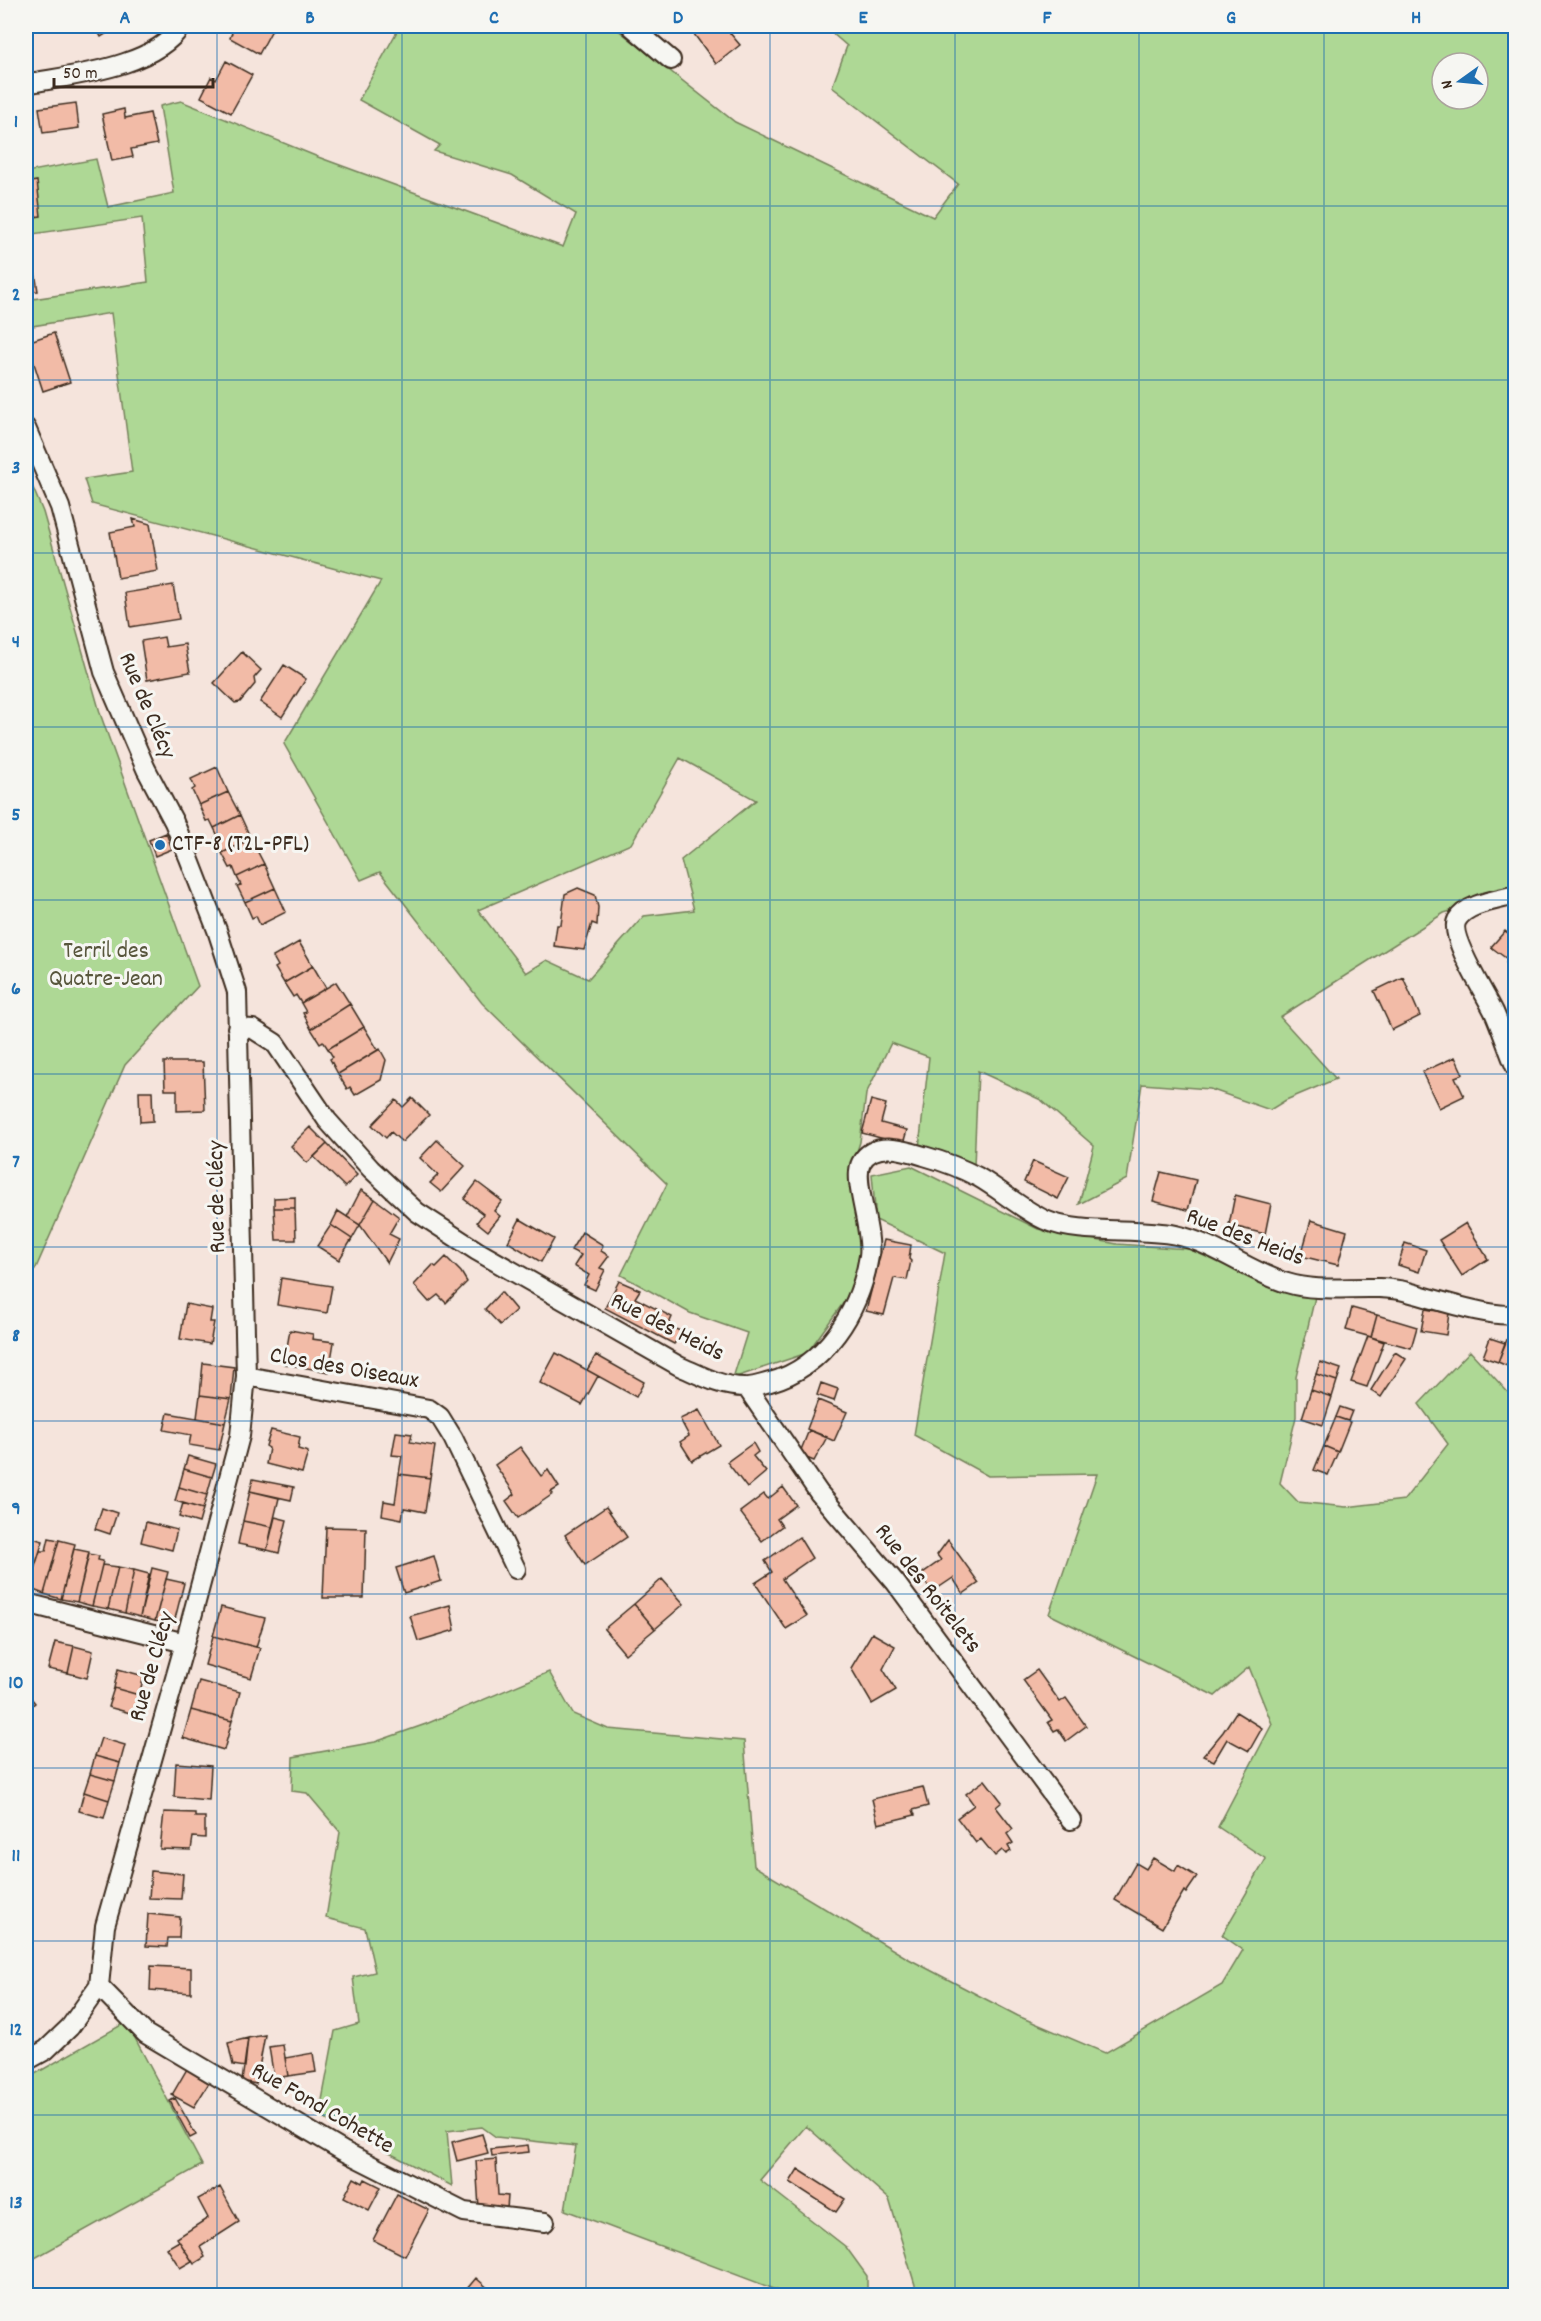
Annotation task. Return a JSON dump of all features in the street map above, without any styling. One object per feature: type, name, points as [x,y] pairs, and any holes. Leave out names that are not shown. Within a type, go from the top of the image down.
[{"type":"street","points":[[26,84],[102,68],[139,57],[158,47],[181,26]]},
{"type":"street","points":[[631,26],[671,60]]},
{"type":"street","name":"Rue de Clécy","points":[[26,428],[60,507],[104,672],[146,769],[174,822],[218,930],[237,992],[246,1376],[240,1436],[185,1643],[105,1926],[99,1986]]},
{"type":"street","points":[[1515,895],[1468,910],[1458,920],[1455,928],[1462,949],[1494,1013],[1515,1068]]},
{"type":"street","name":"Rue des Heids","points":[[237,1028],[253,1029],[275,1043],[327,1120],[371,1169],[417,1212],[477,1251],[679,1366],[710,1380],[747,1388],[789,1376],[815,1358],[839,1331],[857,1297],[869,1256],[869,1228],[858,1180],[861,1163],[870,1153],[884,1148],[905,1150],[936,1159],[977,1176],[1046,1220],[1074,1227],[1150,1231],[1177,1235],[1212,1247],[1287,1283],[1307,1286],[1397,1289],[1481,1312],[1510,1316],[1515,1313]]},
{"type":"street","name":"Clos des Oiseaux","points":[[246,1376],[429,1409],[440,1417],[453,1438],[516,1569]]},
{"type":"street","name":"Rue des Roitelets","points":[[747,1388],[819,1493],[896,1582],[1071,1820]]},
{"type":"street","points":[[26,1603],[185,1643]]},
{"type":"street","points":[[26,2061],[46,2050],[70,2027],[99,1986]]},
{"type":"street","name":"Rue Fond Cohette","points":[[99,1986],[146,2034],[343,2151],[464,2212],[545,2222]]},
{"type":"green space","points":[[400,26],[613,26],[735,122],[933,217],[958,184],[832,87],[847,46],[824,26],[1515,26],[1515,892],[1444,913],[1280,1017],[1336,1079],[1286,1100],[1270,1110],[1210,1089],[1142,1084],[1127,1179],[1079,1204],[1094,1146],[1041,1100],[978,1071],[974,1166],[919,1148],[929,1057],[891,1043],[866,1094],[860,1142],[849,1177],[863,1220],[856,1289],[849,1295],[807,1353],[733,1378],[747,1333],[690,1313],[621,1275],[667,1184],[482,1003],[380,872],[361,880],[284,744],[381,581],[92,504],[84,479],[132,472],[111,313],[26,327],[26,300],[148,282],[142,218],[26,235],[26,172],[96,159],[108,207],[174,193],[160,106],[181,101],[318,157],[563,247],[576,214],[512,175],[434,151],[440,145],[359,100]],"holes":[[[680,758],[756,800],[681,860],[694,910],[644,916],[588,979],[547,960],[526,973],[478,910],[631,844]]]},
{"type":"green space","name":"Terril des Quatre-Jean","points":[[26,471],[43,512],[101,716],[198,986],[125,1065],[35,1270],[26,1277]]},
{"type":"green space","points":[[911,1166],[1038,1229],[1117,1244],[1189,1249],[1272,1287],[1315,1297],[1296,1377],[1296,1417],[1280,1483],[1298,1502],[1346,1507],[1404,1500],[1448,1444],[1419,1404],[1470,1351],[1515,1400],[1515,2295],[918,2295],[889,2199],[806,2126],[760,2180],[846,2247],[867,2276],[867,2295],[790,2295],[565,2210],[576,2146],[496,2137],[482,2127],[447,2131],[452,2186],[319,2116],[335,2031],[359,2024],[353,1977],[375,1972],[365,1928],[326,1918],[340,1832],[307,1793],[292,1791],[293,1757],[375,1742],[426,1724],[549,1672],[573,1714],[608,1729],[744,1741],[754,1866],[907,1958],[1018,2016],[1105,2053],[1222,1985],[1243,1950],[1222,1935],[1266,1859],[1218,1827],[1272,1724],[1249,1667],[1215,1696],[1049,1614],[1097,1474],[988,1476],[914,1435],[945,1253],[876,1220],[872,1174]]},
{"type":"green space","points":[[123,2024],[128,2025],[202,2165],[26,2263],[26,2079]]},
{"type":"building","points":[[95,26],[113,26],[115,28],[101,37]]},
{"type":"building","points":[[241,26],[274,26],[259,54],[230,38],[234,27],[239,30]]},
{"type":"building","points":[[688,26],[724,26],[740,45],[716,64]]},
{"type":"building","points":[[28,55],[28,70],[26,71],[26,56]]},
{"type":"building","points":[[226,61],[252,75],[231,113],[201,97],[211,77],[216,80]]},
{"type":"building","points":[[76,103],[79,128],[43,133],[39,108]]},
{"type":"building","points":[[124,109],[125,118],[150,113],[157,144],[131,149],[133,157],[112,161],[102,114]]},
{"type":"building","points":[[37,181],[41,216],[26,218],[26,183]]},
{"type":"building","points":[[31,247],[38,291],[26,292],[26,248]]},
{"type":"building","points":[[54,333],[70,382],[43,391],[27,342]]},
{"type":"building","points":[[133,519],[150,524],[158,571],[118,578],[110,532],[135,527]]},
{"type":"building","points":[[173,585],[179,619],[130,627],[125,593]]},
{"type":"building","points":[[164,637],[166,647],[185,644],[190,672],[147,680],[141,641]]},
{"type":"building","points":[[242,652],[261,670],[254,678],[255,684],[240,702],[235,703],[214,683]]},
{"type":"building","points":[[284,665],[306,679],[282,717],[260,702]]},
{"type":"building","points":[[217,767],[228,792],[199,805],[192,790],[195,788],[191,779]]},
{"type":"building","points":[[228,792],[240,815],[214,828],[210,820],[206,821],[199,805]]},
{"type":"building","points":[[240,815],[251,839],[222,853],[215,838],[218,836],[214,828]]},
{"type":"building","name":"CTF-8 (T2L-PFL)","points":[[166,833],[172,849],[155,856],[149,840]]},
{"type":"building","points":[[251,839],[264,864],[237,877],[233,867],[230,868],[222,853]]},
{"type":"building","points":[[264,864],[275,888],[245,902],[237,886],[241,885],[237,877]]},
{"type":"building","points":[[275,888],[286,912],[260,925],[256,916],[252,918],[245,902]]},
{"type":"building","points":[[578,888],[595,895],[598,907],[597,925],[592,923],[584,950],[554,946],[557,925],[561,925],[565,894]]},
{"type":"building","points":[[1505,931],[1516,939],[1516,986],[1506,962],[1513,959],[1509,956],[1507,959],[1491,947]]},
{"type":"building","points":[[299,942],[313,966],[284,983],[275,968],[278,966],[273,957]]},
{"type":"building","points":[[313,966],[326,988],[301,1003],[296,995],[293,997],[284,983]]},
{"type":"building","points":[[1403,977],[1420,1016],[1392,1030],[1374,991]]},
{"type":"building","points":[[336,982],[350,1004],[311,1029],[301,1003]]},
{"type":"building","points":[[350,1004],[364,1027],[328,1049],[323,1041],[320,1043],[311,1029]]},
{"type":"building","points":[[364,1027],[378,1050],[338,1074],[330,1059],[333,1057],[328,1049]]},
{"type":"building","points":[[380,1049],[386,1060],[381,1080],[355,1095],[350,1087],[347,1089],[338,1074]]},
{"type":"building","points":[[1455,1057],[1463,1074],[1455,1077],[1464,1096],[1439,1108],[1422,1072]]},
{"type":"building","points":[[164,1062],[203,1062],[205,1110],[177,1111],[177,1090],[165,1090]]},
{"type":"building","points":[[139,1091],[152,1091],[153,1121],[140,1122]]},
{"type":"building","points":[[412,1098],[429,1115],[402,1142],[391,1132],[386,1138],[372,1125],[396,1100],[403,1107]]},
{"type":"building","points":[[871,1100],[886,1104],[881,1123],[907,1130],[903,1144],[862,1133]]},
{"type":"building","points":[[310,1127],[327,1144],[307,1163],[291,1146]]},
{"type":"building","points":[[437,1140],[465,1166],[441,1192],[430,1183],[438,1175],[420,1158]]},
{"type":"building","points":[[327,1144],[357,1175],[345,1187],[314,1157]]},
{"type":"building","points":[[1033,1161],[1069,1177],[1058,1199],[1024,1182]]},
{"type":"building","points":[[1161,1172],[1196,1180],[1188,1210],[1153,1201]]},
{"type":"building","points":[[477,1182],[502,1201],[494,1211],[500,1216],[488,1231],[477,1222],[483,1214],[464,1199]]},
{"type":"building","points":[[361,1190],[375,1199],[360,1225],[347,1217]]},
{"type":"building","points":[[1235,1195],[1271,1204],[1265,1234],[1229,1225]]},
{"type":"building","points":[[295,1197],[295,1208],[274,1208],[274,1198]]},
{"type":"building","points":[[375,1199],[399,1217],[389,1234],[399,1239],[387,1263],[360,1225]]},
{"type":"building","points":[[274,1208],[295,1208],[296,1240],[276,1240]]},
{"type":"building","points":[[338,1211],[360,1225],[352,1239],[331,1225]]},
{"type":"building","points":[[520,1219],[554,1239],[541,1262],[508,1242]]},
{"type":"building","points":[[1311,1220],[1347,1231],[1338,1265],[1301,1256]]},
{"type":"building","points":[[1466,1223],[1488,1259],[1462,1276],[1439,1240]]},
{"type":"building","points":[[331,1225],[352,1239],[339,1260],[317,1246]]},
{"type":"building","points":[[582,1232],[603,1245],[601,1251],[609,1256],[600,1268],[605,1270],[595,1290],[584,1285],[589,1275],[574,1266],[581,1255],[571,1250]]},
{"type":"building","points":[[884,1240],[911,1245],[909,1259],[911,1261],[907,1280],[894,1278],[884,1315],[866,1311]]},
{"type":"building","points":[[1405,1243],[1426,1250],[1419,1272],[1398,1265]]},
{"type":"building","points":[[446,1257],[461,1272],[467,1282],[446,1303],[438,1295],[429,1302],[414,1285],[433,1265],[436,1267]]},
{"type":"building","points":[[281,1278],[332,1286],[327,1313],[277,1305]]},
{"type":"building","points":[[619,1281],[640,1290],[635,1298],[672,1317],[668,1326],[683,1332],[674,1344],[605,1308]]},
{"type":"building","points":[[501,1292],[516,1310],[500,1325],[485,1309]]},
{"type":"building","points":[[186,1304],[212,1309],[210,1322],[214,1322],[210,1344],[180,1339]]},
{"type":"building","points":[[1352,1308],[1377,1315],[1371,1337],[1346,1330]]},
{"type":"building","points":[[1425,1309],[1449,1313],[1446,1335],[1421,1331]]},
{"type":"building","points":[[1377,1315],[1417,1327],[1411,1348],[1371,1337]]},
{"type":"building","points":[[290,1330],[313,1334],[312,1339],[334,1342],[329,1372],[284,1364]]},
{"type":"building","points":[[1368,1336],[1384,1342],[1367,1387],[1351,1382]]},
{"type":"building","points":[[1508,1337],[1516,1340],[1514,1369],[1498,1362]]},
{"type":"building","points":[[1490,1338],[1505,1343],[1498,1362],[1483,1357]]},
{"type":"building","points":[[1395,1352],[1406,1359],[1381,1397],[1371,1390]]},
{"type":"building","points":[[556,1353],[598,1376],[582,1405],[540,1383]]},
{"type":"building","points":[[596,1355],[644,1382],[636,1397],[587,1370]]},
{"type":"building","points":[[1320,1362],[1341,1369],[1337,1381],[1316,1374]]},
{"type":"building","points":[[203,1363],[234,1367],[231,1399],[200,1395]]},
{"type":"building","points":[[1316,1374],[1337,1381],[1332,1397],[1311,1390]]},
{"type":"building","points":[[821,1383],[838,1389],[834,1401],[817,1395]]},
{"type":"building","points":[[1311,1390],[1332,1397],[1323,1425],[1302,1418]]},
{"type":"building","points":[[200,1395],[231,1399],[225,1423],[197,1418]]},
{"type":"building","points":[[818,1400],[847,1412],[834,1441],[807,1429]]},
{"type":"building","points":[[1340,1407],[1352,1411],[1348,1421],[1336,1417]]},
{"type":"building","points":[[699,1410],[719,1445],[692,1461],[680,1442],[689,1436],[680,1419]]},
{"type":"building","points":[[168,1413],[225,1423],[219,1450],[189,1445],[191,1435],[164,1430]]},
{"type":"building","points":[[1336,1417],[1350,1422],[1338,1452],[1324,1446]]},
{"type":"building","points":[[271,1430],[300,1437],[298,1449],[308,1452],[302,1473],[266,1464],[269,1448],[266,1446]]},
{"type":"building","points":[[809,1430],[827,1437],[814,1461],[799,1455]]},
{"type":"building","points":[[396,1432],[412,1434],[410,1442],[435,1446],[430,1478],[399,1474],[402,1456],[392,1455]]},
{"type":"building","points":[[753,1443],[758,1452],[753,1456],[766,1472],[747,1488],[727,1462]]},
{"type":"building","points":[[1324,1446],[1338,1452],[1328,1475],[1314,1470]]},
{"type":"building","points":[[520,1447],[541,1476],[548,1470],[559,1487],[551,1492],[553,1494],[518,1518],[506,1501],[515,1494],[495,1465]]},
{"type":"building","points":[[188,1456],[216,1464],[212,1477],[184,1469]]},
{"type":"building","points":[[184,1469],[212,1477],[207,1495],[179,1487]]},
{"type":"building","points":[[399,1474],[430,1478],[425,1512],[404,1508],[402,1519],[382,1515],[384,1501],[395,1503]]},
{"type":"building","points":[[253,1479],[294,1487],[291,1500],[250,1491]]},
{"type":"building","points":[[179,1487],[207,1495],[203,1509],[175,1501]]},
{"type":"building","points":[[783,1487],[796,1505],[777,1519],[782,1526],[762,1541],[740,1512],[764,1494],[768,1499]]},
{"type":"building","points":[[250,1491],[279,1498],[272,1527],[243,1521]]},
{"type":"building","points":[[183,1503],[203,1509],[199,1523],[179,1517]]},
{"type":"building","points":[[606,1507],[627,1537],[585,1565],[565,1535]]},
{"type":"building","points":[[102,1508],[117,1513],[110,1534],[95,1529]]},
{"type":"building","points":[[275,1517],[287,1520],[279,1553],[267,1550]]},
{"type":"building","points":[[243,1521],[272,1527],[267,1550],[238,1544]]},
{"type":"building","points":[[146,1522],[177,1530],[172,1550],[141,1542]]},
{"type":"building","points":[[326,1527],[366,1528],[364,1598],[323,1598]]},
{"type":"building","points":[[26,1532],[30,1533],[26,1547]]},
{"type":"building","points":[[29,1537],[43,1541],[28,1588],[26,1587],[26,1547]]},
{"type":"building","points":[[799,1537],[812,1558],[782,1579],[807,1616],[786,1629],[755,1583],[772,1572],[765,1561]]},
{"type":"building","points":[[49,1538],[59,1540],[44,1594],[28,1588],[40,1551],[46,1551]]},
{"type":"building","points":[[59,1540],[75,1544],[61,1599],[44,1594]]},
{"type":"building","points":[[948,1540],[979,1583],[963,1594],[953,1578],[932,1592],[920,1575],[941,1560],[937,1555]]},
{"type":"building","points":[[74,1549],[89,1552],[77,1602],[61,1599]]},
{"type":"building","points":[[89,1554],[99,1556],[98,1560],[103,1561],[92,1606],[77,1602]]},
{"type":"building","points":[[434,1556],[441,1581],[404,1593],[396,1568]]},
{"type":"building","points":[[102,1565],[118,1567],[108,1609],[92,1606]]},
{"type":"building","points":[[118,1567],[134,1570],[125,1613],[108,1609]]},
{"type":"building","points":[[152,1568],[168,1572],[155,1621],[140,1617]]},
{"type":"building","points":[[134,1570],[149,1574],[140,1617],[125,1613]]},
{"type":"building","points":[[166,1579],[184,1583],[175,1619],[165,1623],[155,1621]]},
{"type":"building","points":[[662,1579],[684,1604],[655,1629],[634,1604]]},
{"type":"building","points":[[634,1604],[655,1629],[625,1654],[604,1629]]},
{"type":"building","points":[[450,1605],[455,1630],[418,1641],[410,1616]]},
{"type":"building","points":[[221,1607],[265,1618],[256,1647],[213,1636]]},
{"type":"building","points":[[872,1633],[895,1646],[883,1669],[896,1690],[872,1704],[851,1668]]},
{"type":"building","points":[[213,1636],[260,1648],[251,1678],[205,1665]]},
{"type":"building","points":[[55,1642],[74,1646],[68,1673],[48,1669]]},
{"type":"building","points":[[74,1646],[93,1651],[87,1678],[68,1673]]},
{"type":"building","points":[[118,1669],[144,1676],[139,1695],[114,1688]]},
{"type":"building","points":[[1037,1670],[1060,1702],[1066,1698],[1086,1726],[1066,1741],[1058,1729],[1054,1731],[1048,1722],[1052,1720],[1023,1680]]},
{"type":"building","points":[[199,1681],[240,1692],[232,1721],[191,1710]]},
{"type":"building","points":[[114,1688],[139,1695],[134,1714],[108,1707]]},
{"type":"building","points":[[26,1692],[35,1703],[26,1711]]},
{"type":"building","points":[[191,1710],[232,1721],[224,1750],[183,1738]]},
{"type":"building","points":[[1236,1712],[1262,1728],[1249,1751],[1227,1739],[1214,1761],[1203,1756],[1223,1732]]},
{"type":"building","points":[[101,1738],[125,1745],[120,1763],[95,1756]]},
{"type":"building","points":[[95,1756],[120,1763],[115,1781],[90,1774]]},
{"type":"building","points":[[176,1763],[211,1766],[209,1800],[174,1797]]},
{"type":"building","points":[[90,1774],[115,1781],[109,1800],[84,1792]]},
{"type":"building","points":[[985,1780],[1002,1802],[996,1807],[1013,1829],[1007,1834],[1013,1843],[1008,1846],[1011,1851],[1006,1854],[1002,1850],[995,1856],[981,1839],[976,1843],[957,1818],[974,1805],[966,1794]]},
{"type":"building","points":[[923,1787],[928,1806],[913,1810],[915,1815],[878,1824],[872,1799]]},
{"type":"building","points":[[84,1792],[109,1800],[104,1818],[79,1811]]},
{"type":"building","points":[[164,1812],[195,1813],[195,1817],[205,1817],[205,1838],[193,1837],[191,1850],[160,1849]]},
{"type":"building","points":[[1153,1858],[1175,1871],[1178,1865],[1197,1877],[1186,1893],[1184,1891],[1162,1928],[1115,1900],[1136,1863],[1146,1869]]},
{"type":"building","points":[[151,1871],[183,1874],[181,1899],[149,1898]]},
{"type":"building","points":[[148,1914],[180,1917],[179,1938],[168,1938],[167,1947],[146,1946]]},
{"type":"building","points":[[151,1966],[191,1968],[191,1993],[150,1990]]},
{"type":"building","points":[[265,2035],[256,2084],[242,2081],[248,2038]]},
{"type":"building","points":[[248,2038],[245,2067],[233,2065],[228,2043]]},
{"type":"building","points":[[283,2045],[288,2076],[274,2078],[269,2047]]},
{"type":"building","points":[[313,2053],[316,2072],[288,2076],[285,2058]]},
{"type":"building","points":[[187,2069],[209,2083],[194,2107],[172,2095]]},
{"type":"building","points":[[175,2098],[196,2135],[190,2138],[170,2101]]},
{"type":"building","points":[[482,2134],[488,2153],[457,2161],[452,2142]]},
{"type":"building","points":[[528,2145],[529,2152],[492,2156],[491,2149]]},
{"type":"building","points":[[496,2159],[498,2195],[508,2196],[507,2209],[479,2208],[476,2161]]},
{"type":"building","points":[[798,2169],[845,2199],[836,2212],[790,2182]]},
{"type":"building","points":[[354,2178],[363,2183],[365,2179],[381,2187],[369,2210],[344,2197]]},
{"type":"building","points":[[220,2187],[239,2222],[200,2247],[205,2257],[194,2264],[177,2238],[208,2218],[198,2199]]},
{"type":"building","points":[[397,2194],[429,2210],[405,2256],[373,2240]]},
{"type":"building","points":[[179,2241],[192,2261],[180,2268],[167,2248]]},
{"type":"building","points":[[476,2278],[497,2296],[461,2296]]},
{"type":"place","name":"CTF-8 (T2L-PFL)","points":[[160,845]]}]
